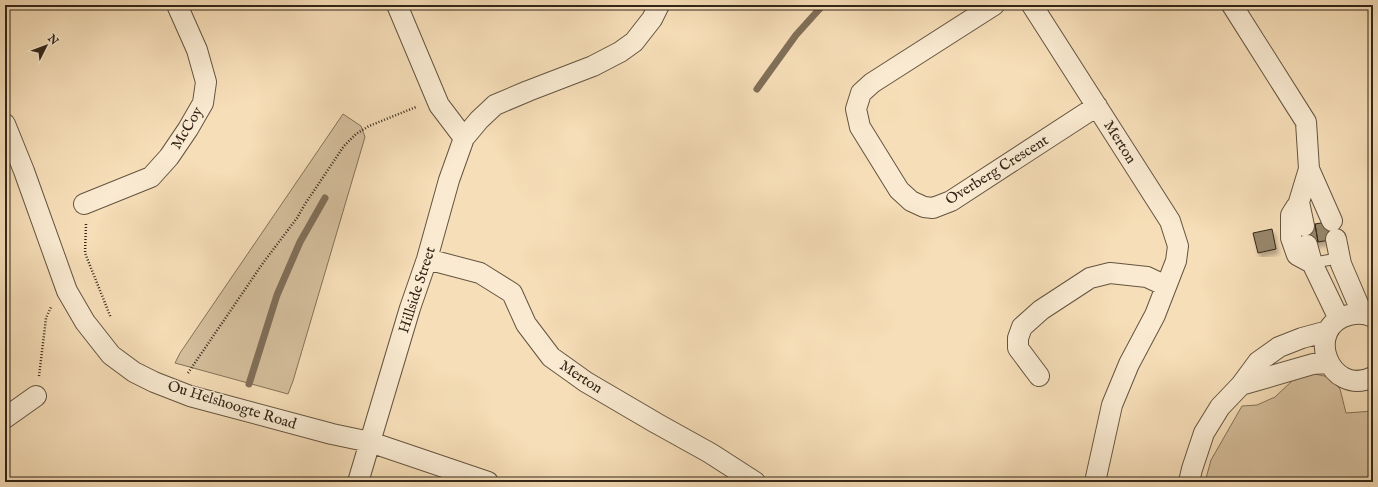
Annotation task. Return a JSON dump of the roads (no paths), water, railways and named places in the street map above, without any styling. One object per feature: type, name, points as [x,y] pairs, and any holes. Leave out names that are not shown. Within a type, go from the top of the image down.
[{"type":"street","name":"McCoy","points":[[84,204],[151,177],[169,157],[203,103],[206,82],[197,50],[177,5]]},
{"type":"street","points":[[397,5],[439,105],[464,138]]},
{"type":"street","name":"Hillside Street","points":[[358,482],[410,308],[427,259],[449,180],[464,138],[479,120],[495,106],[528,91],[593,66],[620,52],[634,42],[652,19],[659,5]]},
{"type":"street","name":"Overberg Crescent","points":[[994,5],[872,83],[861,93],[856,109],[860,127],[899,190],[911,201],[924,207],[933,208],[951,201],[1097,106]]},
{"type":"street","name":"Merton","points":[[1032,5],[1170,221],[1178,246],[1176,261],[1155,315],[1129,364],[1112,405],[1095,482]]},
{"type":"street","points":[[1189,482],[1204,433],[1220,407],[1241,385],[1258,362],[1279,347],[1333,325],[1346,316],[1368,315],[1340,258],[1334,230],[1309,169],[1306,122],[1232,5]]},
{"type":"street","name":"Ou Helshoogte Road","points":[[5,124],[24,171],[67,291],[85,322],[111,355],[134,372],[190,396],[332,434],[370,442],[488,482]]},
{"type":"street","points":[[1307,245],[1296,255],[1291,238],[1291,215],[1299,202],[1309,169]]},
{"type":"street","points":[[1299,202],[1307,245],[1333,325],[1324,347],[1328,363],[1333,370],[1346,379],[1362,381],[1373,377]]},
{"type":"street","name":"Merton","points":[[427,259],[480,273],[512,293],[526,324],[551,357],[586,382],[656,424],[710,453],[756,482]]},
{"type":"street","points":[[1039,376],[1018,348],[1018,338],[1022,327],[1041,310],[1090,278],[1110,273],[1147,277],[1166,286]]},
{"type":"street","points":[[1241,385],[1313,364],[1328,363]]},
{"type":"street","points":[[5,418],[36,396]]},
{"type":"lane","points":[[1307,245],[1340,258]]},
{"type":"waterway","points":[[757,89],[796,35],[823,5]]},
{"type":"waterway","points":[[249,384],[277,295],[300,242],[325,198]]}]
